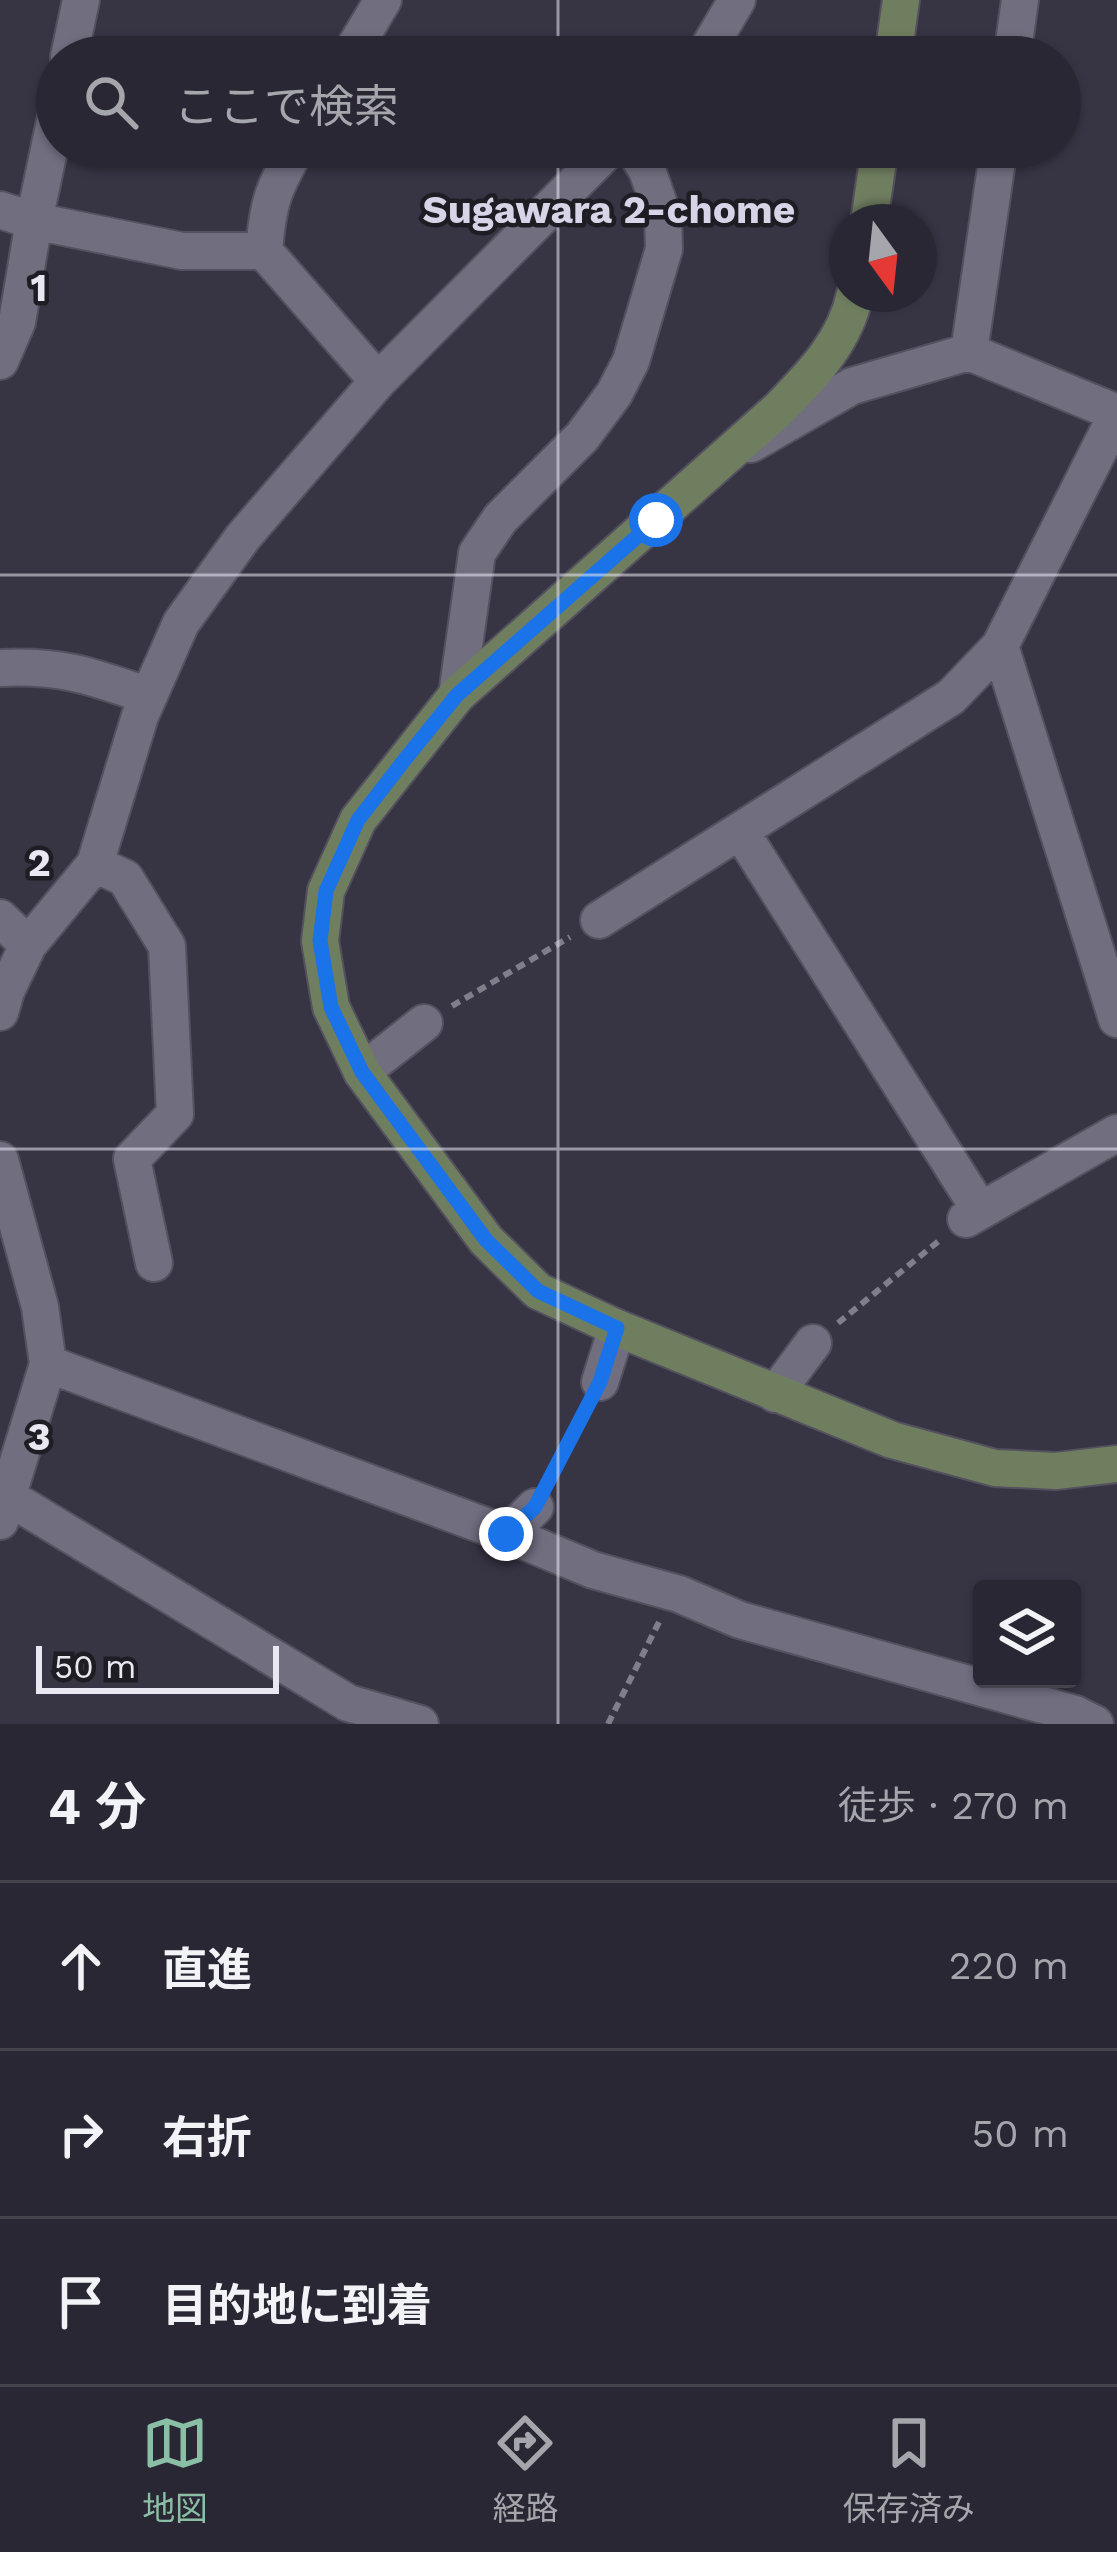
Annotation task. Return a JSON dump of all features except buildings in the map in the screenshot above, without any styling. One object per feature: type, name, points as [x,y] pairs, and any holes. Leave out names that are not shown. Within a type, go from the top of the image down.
[{"type":"street","points":[[73,36],[81,0]]},
{"type":"street","points":[[362,36],[383,0]]},
{"type":"street","points":[[715,36],[736,0]]},
{"type":"street","points":[[895,36],[901,0]]},
{"type":"street","points":[[1015,36],[1020,0]]},
{"type":"street","points":[[0,361],[17,322],[17,215],[36,166]]},
{"type":"street","points":[[285,168],[268,206],[264,251],[378,381]]},
{"type":"street","points":[[0,1012],[28,945],[95,865],[140,716],[181,623],[243,537],[378,381],[590,168]]},
{"type":"street","points":[[457,695],[477,553],[500,519],[582,437],[631,361],[664,249],[663,216],[646,168]]},
{"type":"street","points":[[872,204],[877,168]]},
{"type":"street","points":[[969,352],[996,168]]},
{"type":"street","points":[[17,215],[182,251],[264,251]]},
{"type":"street","points":[[850,312],[825,361],[779,409],[457,695],[358,820],[326,891],[320,941],[331,1007],[362,1072],[486,1240],[538,1291],[892,1440],[995,1468],[1056,1471],[1117,1463]]},
{"type":"street","points":[[598,920],[951,697],[1000,646],[1117,413],[969,352],[852,386],[722,461]]},
{"type":"street","points":[[1000,646],[1117,1019]]},
{"type":"street","points":[[0,668],[77,671],[149,696]]},
{"type":"street","points":[[741,832],[973,1215],[1117,1133]]},
{"type":"street","points":[[95,865],[125,878],[167,946],[175,1114],[132,1160],[154,1263]]},
{"type":"street","points":[[0,918],[28,945]]},
{"type":"street","points":[[362,1072],[424,1023]]},
{"type":"street","points":[[0,1160],[40,1307],[48,1364],[3,1503],[348,1703],[420,1724]]},
{"type":"street","points":[[600,1382],[617,1328]]},
{"type":"street","points":[[775,1394],[813,1343]]},
{"type":"street","points":[[48,1364],[673,1600],[1075,1714],[1095,1724]]},
{"type":"street","points":[[506,1534],[535,1507]]},
{"type":"path","points":[[424,1023],[598,920]]},
{"type":"path","points":[[813,1343],[973,1215]]},
{"type":"path","points":[[535,1507],[600,1382]]},
{"type":"path","points":[[608,1724],[673,1600]]},
{"type":"district","name":"Sugawara 2-chome","points":[[609,209]]},
{"type":"route","points":[[506,1534],[535,1507],[600,1382],[617,1328],[538,1291],[486,1240],[362,1072],[331,1007],[320,941],[326,891],[358,820],[457,695],[656,520]]}]
